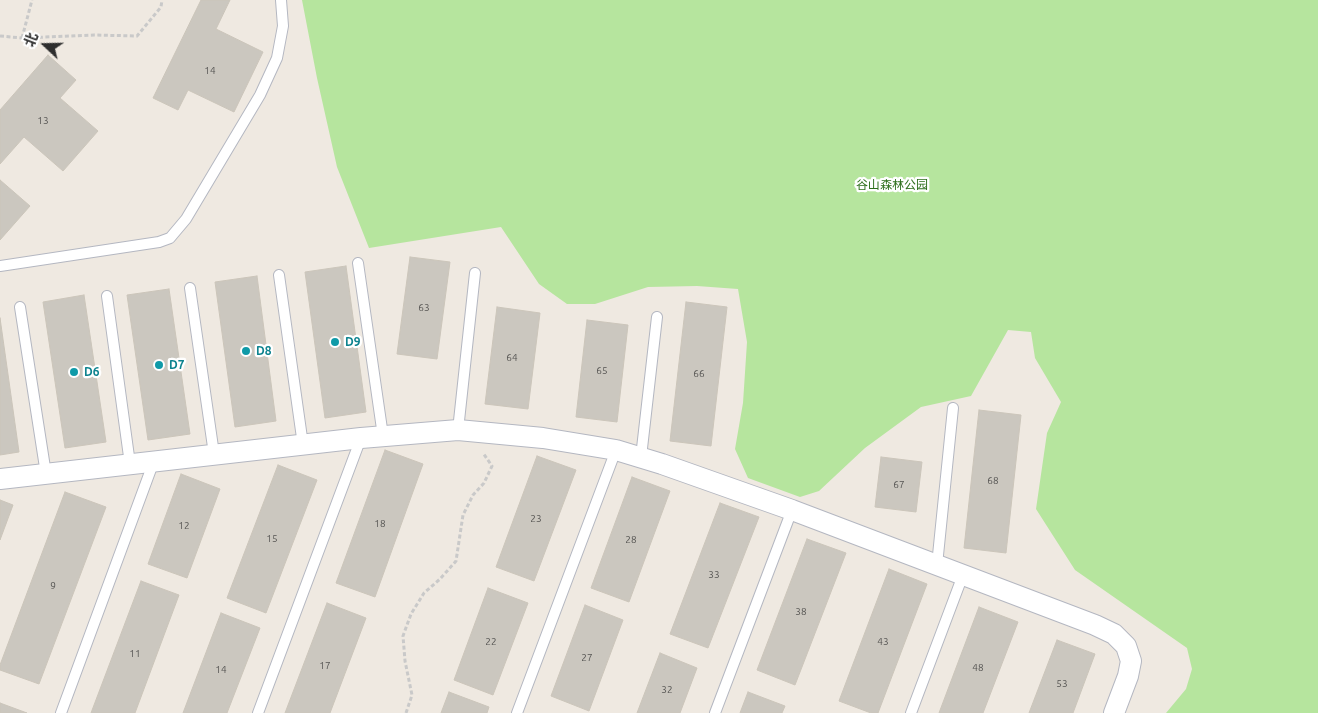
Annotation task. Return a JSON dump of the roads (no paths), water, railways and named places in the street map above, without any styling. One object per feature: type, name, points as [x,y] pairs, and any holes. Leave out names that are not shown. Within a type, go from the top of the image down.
[{"type":"street","points":[[0,479],[362,438],[458,430],[544,438],[616,450],[792,510],[1114,634],[1126,646],[1131,661],[1128,676],[1114,713]]},
{"type":"lane","points":[[0,266],[159,242],[170,238],[179,230],[260,95],[278,58],[283,26],[281,0]]},
{"type":"lane","points":[[358,263],[382,436]]},
{"type":"lane","points":[[458,430],[475,273]]},
{"type":"lane","points":[[279,275],[303,445]]},
{"type":"lane","points":[[190,288],[214,454]]},
{"type":"lane","points":[[107,296],[130,464]]},
{"type":"lane","points":[[20,307],[46,474]]},
{"type":"lane","points":[[640,457],[657,317]]},
{"type":"lane","points":[[937,565],[952,408]]},
{"type":"lane","points":[[258,713],[362,438]]},
{"type":"lane","points":[[517,713],[616,450]]},
{"type":"lane","points":[[61,713],[154,461]]},
{"type":"lane","points":[[715,713],[792,510]]},
{"type":"lane","points":[[911,713],[963,575]]},
{"type":"place","name":"D9","points":[[335,342]]},
{"type":"place","name":"D8","points":[[246,351]]},
{"type":"place","name":"D7","points":[[159,365]]},
{"type":"place","name":"D6","points":[[74,372]]},
{"type":"park label","name":"谷山森林公园","points":[[892,185]]}]
